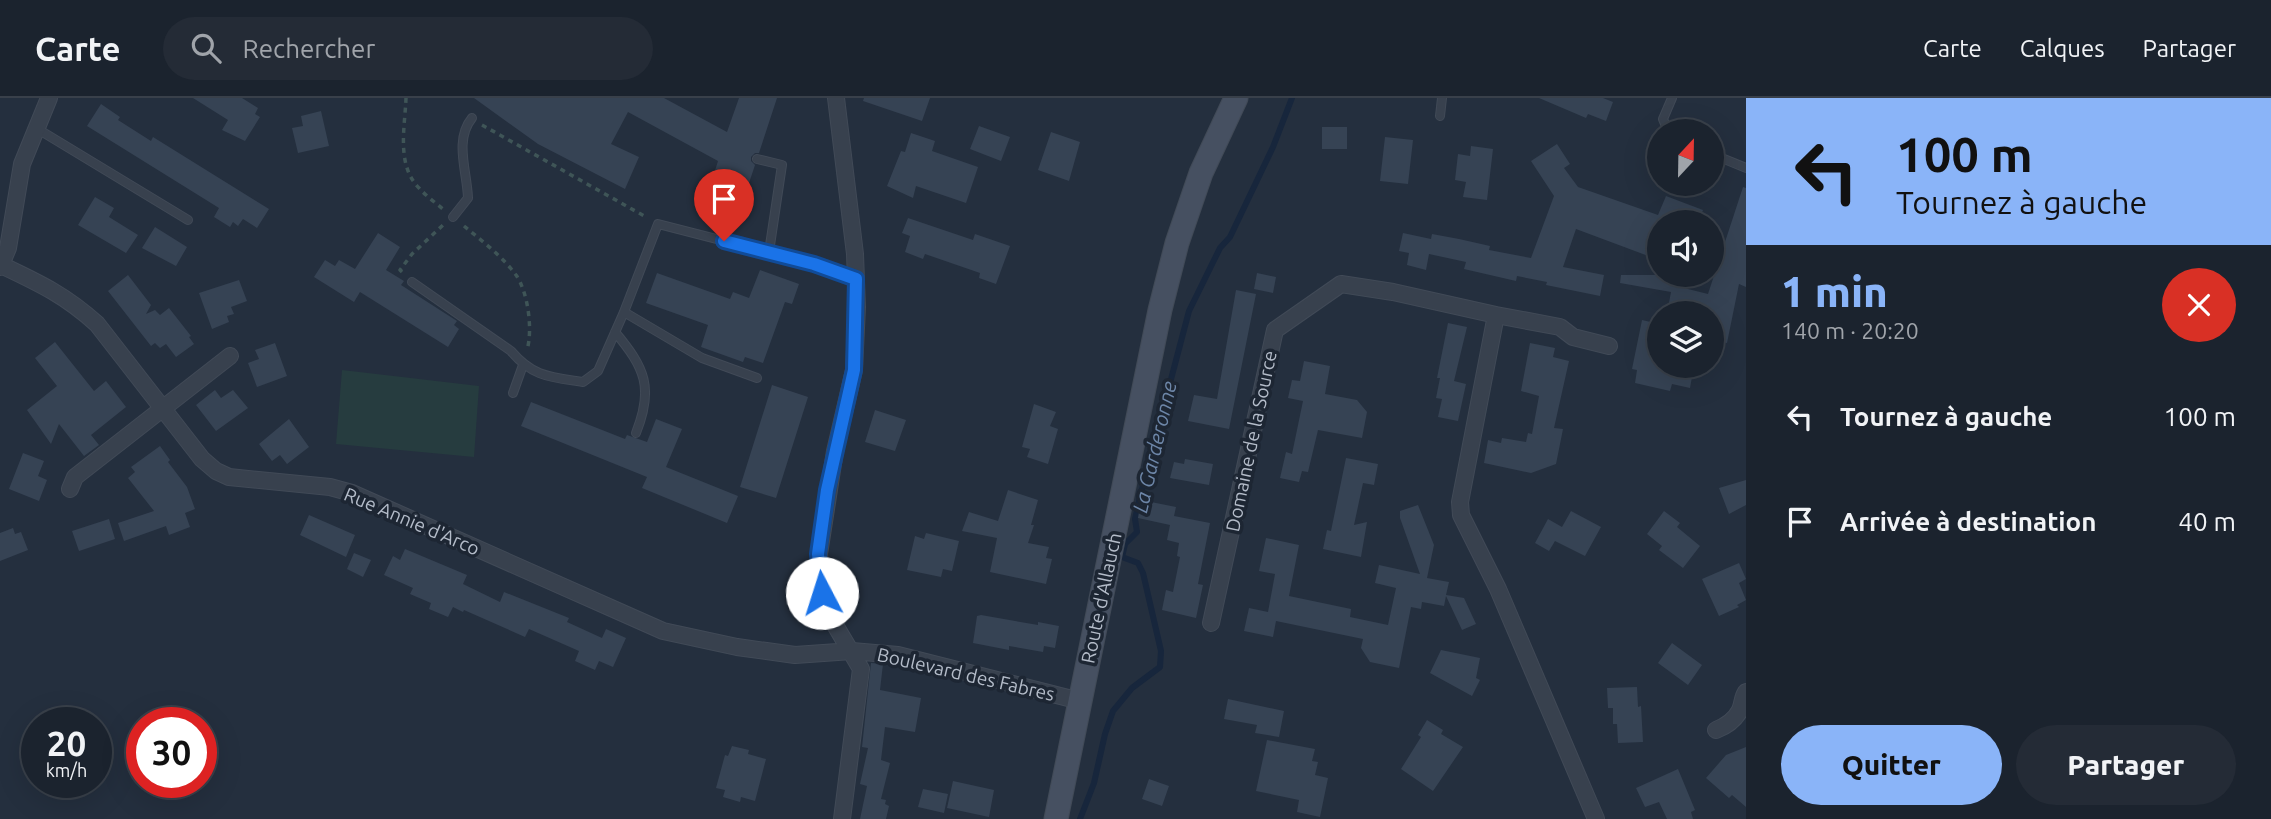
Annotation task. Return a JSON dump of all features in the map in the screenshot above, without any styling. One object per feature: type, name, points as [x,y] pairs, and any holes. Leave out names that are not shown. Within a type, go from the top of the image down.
[{"type":"main road","name":"Route d'Allauch","points":[[1056,819],[1160,310],[1177,243],[1201,173],[1236,98]]},
{"type":"street","points":[[0,266],[8,248],[22,164],[49,98]]},
{"type":"street","points":[[836,98],[855,254],[854,370],[835,451],[818,554],[825,608],[861,669],[842,819]]},
{"type":"street","name":"Rue Annie d'Arco","points":[[0,266],[52,288],[97,324],[202,458],[216,471],[229,477],[330,487],[352,493],[663,631],[737,647],[795,654],[852,651]]},
{"type":"street","name":"Domaine de la Source","points":[[1211,623],[1275,330],[1341,284],[1394,292],[1560,327],[1573,337],[1609,346]]},
{"type":"street","points":[[1496,315],[1460,502],[1461,515],[1508,612],[1596,819]]},
{"type":"street","points":[[70,489],[75,477],[230,356]]},
{"type":"street","name":"Boulevard des Fabres","points":[[852,651],[898,655],[1080,701]]},
{"type":"street","points":[[1716,730],[1729,724],[1740,711],[1743,694],[1746,692]]},
{"type":"lane","points":[[1440,116],[1441,98]]},
{"type":"lane","points":[[1663,119],[1672,98]]},
{"type":"lane","points":[[453,217],[468,198],[467,174],[461,145],[464,127],[472,118]]},
{"type":"lane","points":[[36,128],[188,220]]},
{"type":"lane","points":[[757,159],[782,165],[769,252]]},
{"type":"lane","points":[[1724,159],[1746,168]]},
{"type":"lane","points":[[412,282],[511,351],[523,365],[538,374],[583,382],[598,371],[658,224],[814,264],[856,279]]},
{"type":"lane","points":[[624,312],[702,358],[757,378]]},
{"type":"lane","points":[[615,332],[643,371],[646,386],[644,412],[636,433]]},
{"type":"lane","points":[[513,393],[523,365]]},
{"type":"path","points":[[406,98],[404,156],[409,174],[417,187],[494,251],[518,276],[529,311],[530,340],[523,365]]},
{"type":"path","points":[[494,134],[658,224]]},
{"type":"path","points":[[400,270],[412,254],[453,217]]},
{"type":"green space","points":[[342,370],[479,386],[474,457],[336,444]]},
{"type":"building","points":[[193,98],[242,98],[258,108],[255,114],[260,117],[245,141],[222,130],[228,120]]},
{"type":"building","points":[[474,98],[664,98],[727,132],[739,98],[777,98],[759,153],[751,157],[755,165],[741,207],[707,196],[718,161],[628,112],[611,144],[639,157],[625,189],[538,144]]},
{"type":"building","points":[[864,98],[930,98],[922,121],[863,101]]},
{"type":"building","points":[[1539,98],[1603,98],[1613,102],[1606,121],[1588,114],[1586,118]]},
{"type":"building","points":[[101,104],[120,117],[118,120],[151,141],[153,137],[269,209],[257,228],[243,219],[238,226],[233,222],[230,227],[214,217],[219,208],[87,126]]},
{"type":"building","points":[[321,111],[329,146],[298,153],[292,128],[303,126],[301,116]]},
{"type":"building","points":[[979,126],[1010,137],[1001,161],[970,149]]},
{"type":"building","points":[[1322,127],[1347,127],[1347,149],[1322,149]]},
{"type":"building","points":[[1051,132],[1080,142],[1069,181],[1038,170]]},
{"type":"building","points":[[911,133],[935,141],[932,151],[978,167],[966,203],[916,186],[913,198],[887,186],[901,151],[905,152]]},
{"type":"building","points":[[1385,137],[1413,140],[1408,184],[1380,181]]},
{"type":"building","points":[[1557,144],[1570,164],[1564,168],[1578,187],[1647,211],[1647,256],[1576,229],[1563,267],[1604,275],[1600,296],[1517,276],[1516,281],[1464,269],[1466,262],[1429,254],[1426,270],[1407,265],[1409,253],[1399,251],[1403,233],[1431,239],[1432,234],[1459,239],[1490,246],[1489,250],[1531,258],[1554,196],[1531,161]]},
{"type":"building","points":[[1471,146],[1493,149],[1487,200],[1463,197],[1466,182],[1455,180],[1458,154],[1470,156]]},
{"type":"building","points":[[1743,187],[1746,188],[1746,287],[1739,284],[1727,343],[1724,342],[1724,301],[1669,301],[1671,292],[1620,283],[1621,275],[1647,275],[1647,287],[1680,287],[1708,294],[1710,287],[1724,287],[1724,245]]},
{"type":"building","points":[[1666,196],[1703,210],[1660,210]]},
{"type":"building","points":[[95,197],[114,208],[109,217],[138,235],[126,253],[78,225]]},
{"type":"building","points":[[908,218],[973,240],[975,234],[1010,246],[996,284],[979,278],[980,273],[925,254],[923,259],[905,252],[910,236],[902,233]]},
{"type":"building","points":[[155,227],[187,247],[176,266],[142,248]]},
{"type":"building","points":[[378,233],[400,247],[386,270],[404,281],[401,285],[457,321],[454,325],[459,329],[448,347],[360,292],[354,302],[314,277],[325,260],[335,266],[339,260],[355,269]]},
{"type":"building","points":[[760,270],[799,284],[792,304],[785,302],[763,363],[745,357],[743,362],[701,347],[708,325],[646,303],[657,273],[730,299],[733,292],[749,298]]},
{"type":"building","points":[[1257,273],[1276,277],[1273,293],[1254,289]]},
{"type":"building","points":[[128,275],[151,305],[146,314],[155,310],[160,315],[169,308],[194,344],[176,357],[166,344],[160,348],[155,343],[151,346],[108,291]]},
{"type":"building","points":[[239,280],[247,301],[231,307],[234,314],[227,316],[229,322],[212,329],[199,293]]},
{"type":"building","points":[[1236,290],[1256,294],[1229,429],[1188,421],[1194,395],[1217,399]]},
{"type":"building","points":[[1642,320],[1647,321],[1647,378],[1692,378],[1690,388],[1672,384],[1670,391],[1635,383],[1637,370],[1632,369]]},
{"type":"building","points":[[1448,323],[1467,327],[1454,381],[1466,384],[1458,421],[1438,417],[1442,399],[1436,398],[1440,378],[1437,378]]},
{"type":"building","points":[[55,342],[94,391],[106,381],[126,407],[91,435],[99,445],[84,456],[59,424],[51,444],[27,410],[57,386],[35,358]]},
{"type":"building","points":[[275,343],[287,376],[257,387],[248,363],[259,359],[255,350]]},
{"type":"building","points":[[1530,343],[1555,348],[1553,357],[1569,361],[1554,428],[1563,429],[1556,464],[1531,473],[1484,463],[1488,440],[1501,443],[1502,438],[1526,442],[1528,433],[1532,434],[1539,396],[1521,391]]},
{"type":"building","points":[[1304,361],[1330,366],[1325,394],[1357,400],[1367,412],[1362,438],[1318,430],[1308,472],[1302,471],[1299,482],[1280,478],[1286,452],[1292,454],[1303,401],[1288,398],[1292,380],[1300,381]]},
{"type":"building","points":[[772,385],[808,397],[776,498],[740,487]]},
{"type":"building","points":[[215,390],[221,398],[233,390],[248,408],[216,431],[196,405]]},
{"type":"building","points":[[531,402],[625,439],[627,435],[647,442],[656,419],[682,429],[666,467],[738,496],[727,523],[642,488],[647,477],[521,426]]},
{"type":"building","points":[[1034,404],[1056,412],[1050,426],[1058,429],[1048,464],[1027,457],[1030,449],[1022,447]]},
{"type":"building","points":[[875,410],[906,420],[895,451],[865,442]]},
{"type":"building","points":[[289,419],[309,447],[287,464],[280,455],[272,461],[259,444]]},
{"type":"building","points":[[160,446],[170,460],[168,462],[187,487],[195,509],[185,513],[190,527],[169,535],[166,526],[124,541],[118,523],[154,511],[128,478],[135,472],[131,467]]},
{"type":"building","points":[[23,453],[44,461],[38,476],[47,480],[39,501],[9,489]]},
{"type":"building","points":[[1346,458],[1378,464],[1374,485],[1363,483],[1354,525],[1367,522],[1361,557],[1323,549],[1327,530],[1331,531]]},
{"type":"building","points":[[1185,459],[1213,464],[1209,485],[1170,478],[1174,462],[1184,464]]},
{"type":"building","points":[[1746,480],[1746,505],[1729,514],[1719,488]]},
{"type":"building","points":[[1008,490],[1038,500],[1028,543],[1049,547],[1046,558],[1052,559],[1046,584],[990,572],[997,538],[962,531],[969,512],[998,521]]},
{"type":"building","points":[[1141,500],[1176,507],[1174,516],[1210,523],[1198,584],[1203,585],[1196,618],[1162,610],[1166,590],[1173,592],[1180,557],[1177,556],[1179,543],[1167,540],[1170,525],[1138,518]]},
{"type":"building","points":[[1418,505],[1434,545],[1427,578],[1449,582],[1446,595],[1464,598],[1476,624],[1462,630],[1446,596],[1444,606],[1422,602],[1421,609],[1411,607],[1399,668],[1370,662],[1361,648],[1363,639],[1276,621],[1273,637],[1244,631],[1249,608],[1268,612],[1275,574],[1259,571],[1266,538],[1299,545],[1289,596],[1351,609],[1350,617],[1388,625],[1396,588],[1375,583],[1379,565],[1420,574],[1400,518],[1400,511]]},
{"type":"building","points":[[1571,511],[1601,527],[1585,556],[1555,541],[1549,551],[1535,543],[1548,519],[1562,527]]},
{"type":"building","points":[[1664,511],[1680,523],[1677,527],[1700,546],[1683,568],[1659,550],[1662,546],[1647,534]]},
{"type":"building","points":[[309,515],[355,535],[346,557],[300,535]]},
{"type":"building","points":[[109,519],[115,539],[79,551],[72,531]]},
{"type":"building","points":[[13,528],[15,534],[21,532],[28,550],[0,561],[0,533]]},
{"type":"building","points":[[926,533],[959,541],[952,571],[943,569],[941,577],[907,570],[915,536],[924,539]]},
{"type":"building","points":[[405,549],[467,575],[463,584],[500,602],[504,592],[569,618],[567,622],[602,638],[606,629],[626,638],[613,667],[599,661],[595,670],[575,661],[579,651],[529,629],[525,637],[464,610],[463,612],[453,607],[448,617],[429,609],[431,603],[410,594],[413,588],[384,575],[393,556],[400,560]]},
{"type":"building","points":[[354,553],[371,560],[363,577],[347,569]]},
{"type":"building","points":[[1739,563],[1746,579],[1739,583],[1746,600],[1737,605],[1739,607],[1719,616],[1702,579]]},
{"type":"building","points":[[977,616],[1059,626],[1055,648],[1044,646],[1043,652],[1009,646],[1009,650],[973,643]]},
{"type":"building","points":[[1672,643],[1702,665],[1688,685],[1658,663]]},
{"type":"building","points":[[1441,650],[1480,658],[1476,678],[1480,680],[1472,696],[1430,673]]},
{"type":"building","points":[[871,663],[883,664],[880,690],[921,698],[915,732],[885,727],[881,760],[890,763],[881,799],[886,800],[885,804],[889,806],[886,819],[860,819],[867,786],[860,784],[868,748],[862,747]]},
{"type":"building","points":[[1637,687],[1643,742],[1618,743],[1617,724],[1613,724],[1613,708],[1608,708],[1607,688]]},
{"type":"building","points":[[1228,699],[1284,711],[1279,737],[1255,733],[1257,725],[1224,719]]},
{"type":"building","points":[[1427,720],[1443,730],[1441,734],[1463,747],[1433,791],[1401,769],[1421,737],[1418,735]]},
{"type":"building","points":[[1267,740],[1315,749],[1312,761],[1318,762],[1315,775],[1328,778],[1320,817],[1297,812],[1299,800],[1256,791]]},
{"type":"building","points":[[732,746],[749,750],[748,754],[766,759],[755,801],[741,797],[740,802],[723,797],[725,790],[716,788],[725,755],[728,756]]},
{"type":"building","points":[[1746,747],[1746,807],[1732,795],[1729,798],[1706,778],[1726,755]]},
{"type":"building","points":[[1678,769],[1695,810],[1691,812],[1693,819],[1667,819],[1659,802],[1645,807],[1636,788]]},
{"type":"building","points":[[1149,779],[1169,786],[1162,806],[1142,799]]},
{"type":"building","points":[[953,781],[994,790],[989,817],[947,808]]},
{"type":"building","points":[[923,789],[948,794],[944,813],[918,807]]},
{"type":"waterway","name":"La Garderonne","points":[[1080,819],[1094,783],[1113,711],[1132,688],[1160,667],[1161,651],[1143,573],[1138,563],[1122,557],[1125,544],[1137,532],[1135,519],[1141,493],[1189,311],[1220,248],[1230,237],[1273,147],[1292,98]]},
{"type":"route","points":[[724,241],[814,264],[856,279],[854,370],[827,490],[818,554],[822,593]]}]
